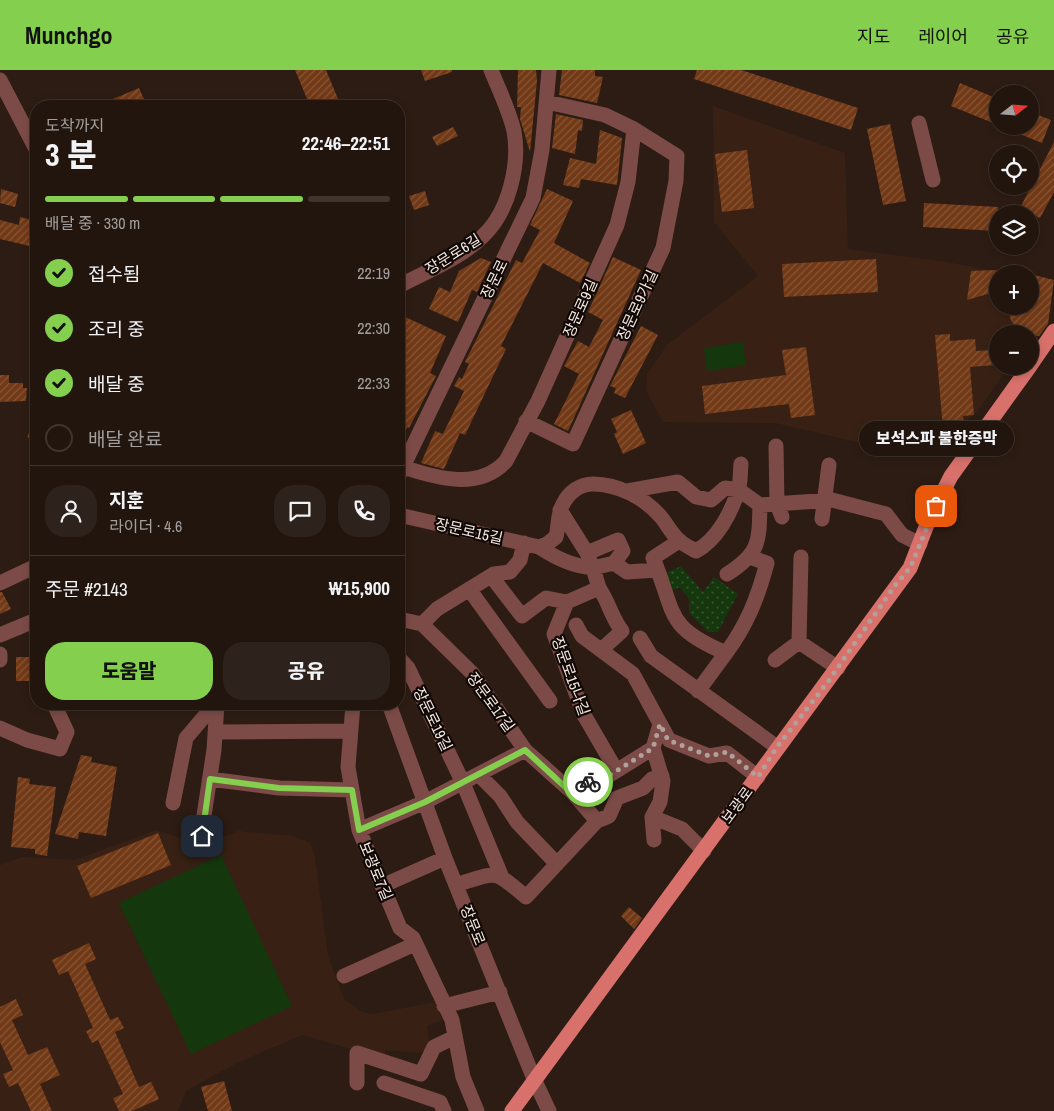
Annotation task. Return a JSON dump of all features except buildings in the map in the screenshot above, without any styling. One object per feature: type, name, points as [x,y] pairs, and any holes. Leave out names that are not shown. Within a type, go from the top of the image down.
[{"type":"main road","name":"보광로","points":[[1039,353],[1052,335]]},
{"type":"main road","name":"보광로","points":[[512,1111],[758,777],[777,747],[838,668],[896,584],[910,568],[951,476],[1024,375]]},
{"type":"street","name":"장문로6길","points":[[405,283],[467,249],[485,234],[501,212],[509,188],[516,151],[514,130],[491,70]]},
{"type":"street","name":"장문로","points":[[405,464],[533,198],[538,175],[549,70]]},
{"type":"street","points":[[2,87],[30,138]]},
{"type":"street","points":[[547,102],[605,115],[634,129]]},
{"type":"street","points":[[919,122],[932,180]]},
{"type":"street","name":"장문로9길","points":[[405,473],[438,479],[482,477],[499,468],[506,461],[538,401],[618,224],[628,182],[634,129]]},
{"type":"street","name":"장문로9가길","points":[[526,421],[573,444],[663,248],[676,181],[678,156],[634,129]]},
{"type":"street","points":[[776,446],[779,510]]},
{"type":"street","points":[[531,545],[547,544],[556,537],[560,510],[573,490],[584,484],[603,484],[627,491],[659,514],[679,541],[696,551],[706,546],[725,522],[739,490],[741,464]]},
{"type":"street","points":[[822,519],[826,501],[829,465]]},
{"type":"street","points":[[627,491],[678,482],[696,497],[711,500],[724,488],[739,490],[760,505],[779,510],[832,500],[886,514],[902,535],[920,544]]},
{"type":"street","points":[[727,574],[746,562],[759,541],[760,505]]},
{"type":"street","points":[[560,510],[588,553],[599,588],[607,600],[612,618],[622,631],[601,650]]},
{"type":"street","name":"장문로15길","points":[[405,516],[531,545]]},
{"type":"street","points":[[531,545],[558,560],[580,567],[593,568],[614,563],[623,551],[618,540],[588,553]]},
{"type":"street","points":[[679,541],[653,558],[669,608],[685,632],[703,644],[726,653]]},
{"type":"street","points":[[405,620],[422,624],[437,610],[491,576],[510,572],[531,545]]},
{"type":"street","points":[[698,691],[747,623],[759,593],[767,563],[749,557]]},
{"type":"street","points":[[799,642],[801,557]]},
{"type":"street","points":[[614,563],[627,572],[657,570]]},
{"type":"street","points":[[0,583],[30,569]]},
{"type":"street","points":[[491,576],[522,616],[546,598],[567,602],[599,588]]},
{"type":"street","points":[[469,589],[550,701]]},
{"type":"street","name":"장문로15나길","points":[[567,602],[554,634],[584,715],[616,770]]},
{"type":"street","points":[[0,635],[30,622]]},
{"type":"street","name":"장문로17길","points":[[422,624],[472,673],[525,750],[576,797],[597,821]]},
{"type":"street","points":[[576,625],[582,636],[633,674],[668,740],[709,756],[727,752],[758,777]]},
{"type":"street","points":[[640,638],[651,656],[777,747]]},
{"type":"street","points":[[799,642],[838,668]]},
{"type":"street","points":[[775,660],[799,642]]},
{"type":"street","points":[[0,654],[0,660]]},
{"type":"street","points":[[633,674],[651,656]]},
{"type":"street","name":"장문로19길","points":[[405,665],[463,783],[501,875]]},
{"type":"street","points":[[0,728],[27,740],[60,749],[67,732],[57,710]]},
{"type":"street","points":[[173,803],[186,738],[211,710]]},
{"type":"street","points":[[202,836],[216,732],[216,710]]},
{"type":"street","name":"보광로7길","points":[[353,710],[348,768],[359,830],[400,928],[413,938],[452,1020],[463,1077],[474,1109]]},
{"type":"street","name":"장문로","points":[[391,710],[445,858],[534,1079],[549,1111]]},
{"type":"street","points":[[654,840],[652,817],[660,802],[662,776],[653,748],[660,724]]},
{"type":"street","points":[[216,732],[351,732]]},
{"type":"street","points":[[576,797],[592,776],[605,778],[653,748]]},
{"type":"street","points":[[359,830],[425,802],[479,776],[525,750]]},
{"type":"street","points":[[479,776],[500,796],[517,822],[557,864]]},
{"type":"street","points":[[456,885],[493,873],[501,875],[526,897],[597,821],[609,816],[617,798],[643,788],[652,778],[662,776]]},
{"type":"street","points":[[210,779],[279,788],[352,790]]},
{"type":"street","points":[[652,817],[682,829],[704,851]]},
{"type":"street","points":[[382,886],[445,858]]},
{"type":"street","points":[[344,976],[415,944]]},
{"type":"street","points":[[444,1006],[500,992]]},
{"type":"street","points":[[357,1083],[357,1053],[422,1074],[434,1047],[455,1037]]},
{"type":"street","points":[[384,1083],[440,1102],[444,1111]]},
{"type":"shaded area","points":[[713,106],[845,153],[848,249],[947,262],[989,270],[989,315],[1031,315],[1029,325],[989,325],[989,375],[1003,375],[977,412],[952,433],[941,439],[857,442],[775,423],[663,422],[646,391],[647,374],[667,345],[758,276],[714,222]]},
{"type":"shaded area","points":[[155,830],[194,842],[215,841],[238,831],[293,836],[310,843],[315,857],[328,956],[344,999],[362,1012],[373,1014],[435,1002],[442,1020],[427,1026],[430,1048],[419,1053],[385,1050],[385,1056],[358,1051],[302,1035],[233,1065],[186,1091],[178,1111],[0,1111],[0,865],[22,857],[75,860]]},
{"type":"green space","points":[[743,342],[746,365],[707,371],[704,348]]},
{"type":"green space","points":[[681,566],[703,592],[714,577],[738,594],[718,632],[708,632],[689,613],[689,598],[679,587],[669,593],[666,573]]},
{"type":"green space","points":[[221,855],[292,1006],[191,1054],[119,903]]},
{"type":"way so far","points":[[588,782],[592,776],[605,778],[624,764],[653,748],[660,724],[668,740],[709,756],[727,752],[758,777],[777,747],[840,666],[896,584],[910,568],[936,506]]},
{"type":"place","name":"보석스파 불한증막","points":[[936,506]]},
{"type":"route","points":[[202,836],[210,779],[279,788],[352,790],[359,830],[474,779],[525,750],[576,797],[588,782]]}]
